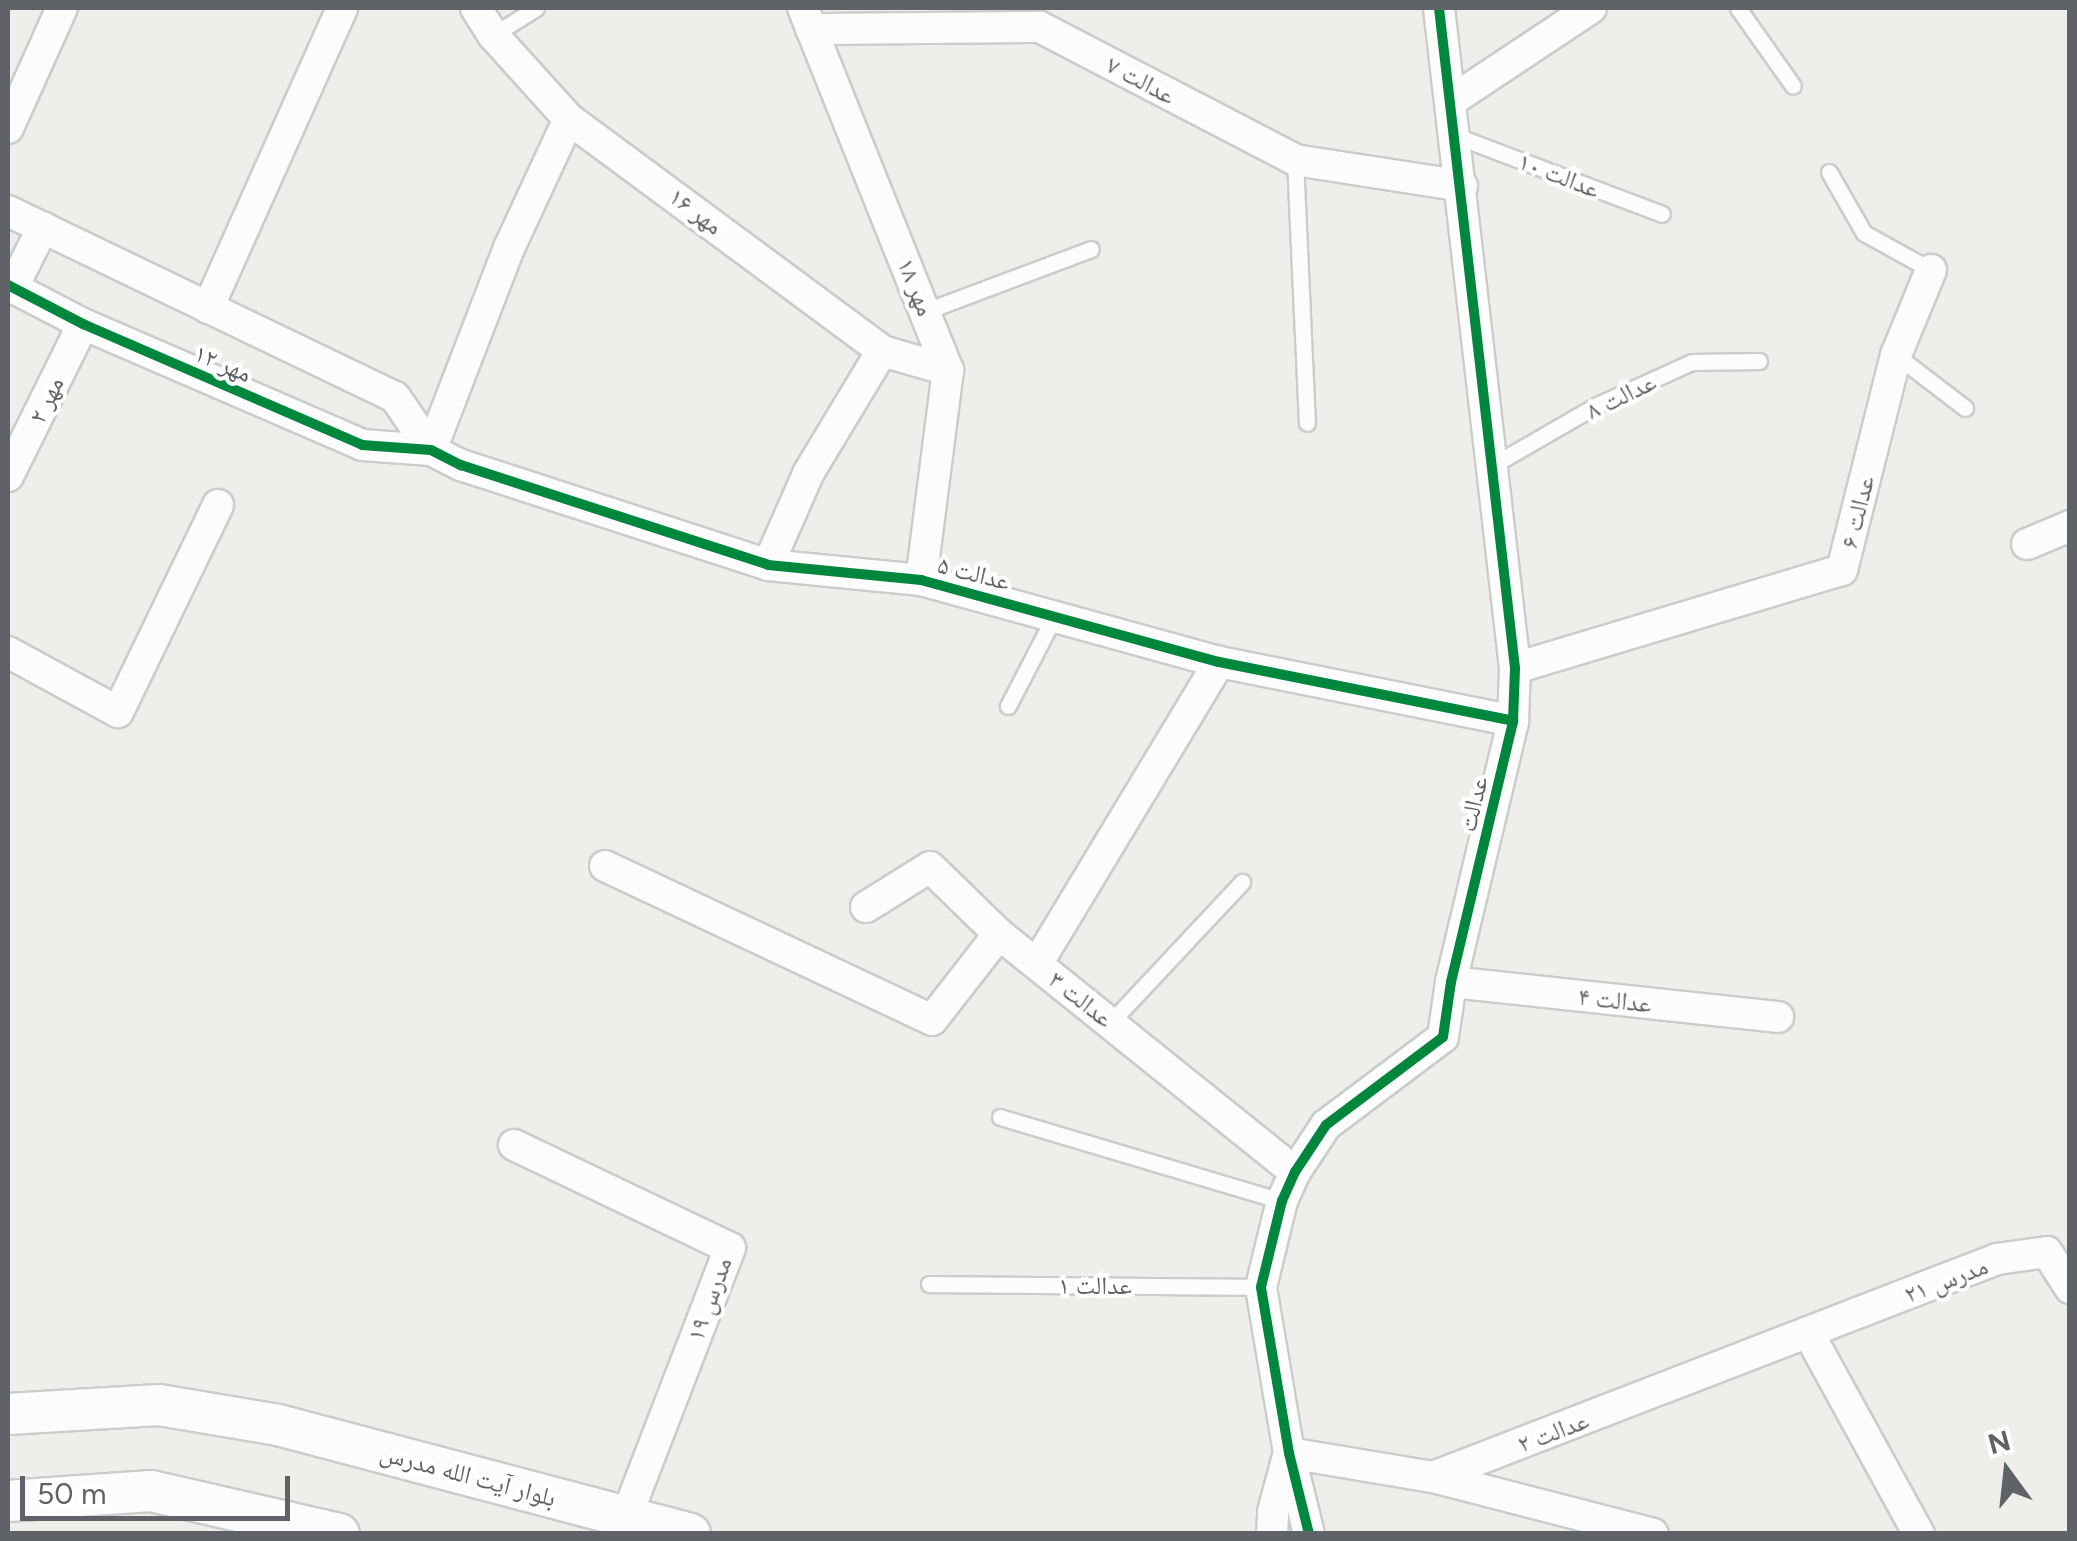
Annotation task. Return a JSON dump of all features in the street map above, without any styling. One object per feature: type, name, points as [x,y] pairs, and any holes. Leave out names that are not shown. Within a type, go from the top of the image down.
[{"type":"main road","name":"بلوار آیت الله مدرس","points":[[12,1406],[158,1405],[278,1425],[690,1534]]},
{"type":"main road","points":[[8,1501],[151,1491],[339,1534]]},
{"type":"street","points":[[8,128],[62,8]]},
{"type":"street","points":[[208,308],[342,8]]},
{"type":"street","name":"مهر ۱۶","points":[[476,8],[493,36],[568,119],[882,351],[948,370]]},
{"type":"street","name":"عدالت","points":[[1310,1534],[1289,1454],[1261,1286],[1282,1201],[1295,1172],[1326,1125],[1443,1037],[1451,982],[1513,721],[1515,668],[1494,465],[1439,8]]},
{"type":"street","points":[[1451,100],[1591,8]]},
{"type":"street","name":"عدالت ۷","points":[[807,18],[1041,17],[1295,160],[1462,186]]},
{"type":"street","name":"مهر ۱۸","points":[[807,18],[948,370],[921,580]]},
{"type":"street","points":[[432,450],[509,248],[568,119]]},
{"type":"street","name":"مهر ۱۲","points":[[8,210],[395,397],[432,450]]},
{"type":"street","points":[[10,286],[44,227]]},
{"type":"street","name":"عدالت ۶","points":[[1515,668],[1842,570],[1896,355],[1931,270]]},
{"type":"street","name":"مهر ۱۲","points":[[10,286],[83,324],[362,445],[432,450]]},
{"type":"street","name":"مهر ۲","points":[[8,476],[16,440],[83,324]]},
{"type":"street","points":[[768,565],[809,472],[882,351]]},
{"type":"street","name":"عدالت ۵","points":[[432,450],[461,466],[768,565],[921,580],[1219,662],[1513,721]]},
{"type":"street","points":[[8,652],[118,712],[218,505]]},
{"type":"street","points":[[2027,544],[2070,526]]},
{"type":"street","points":[[1037,964],[1219,662]]},
{"type":"street","points":[[605,866],[932,1020],[999,934]]},
{"type":"street","name":"عدالت ۳","points":[[866,908],[930,867],[999,934],[1295,1172]]},
{"type":"street","name":"عدالت ۴","points":[[1451,982],[1778,1017]]},
{"type":"street","name":"مدرس ۱۹","points":[[514,1145],[730,1248],[626,1517]]},
{"type":"street","name":"مدرس ۲۱","points":[[1809,1334],[1997,1260],[2047,1252],[2070,1288]]},
{"type":"street","points":[[1809,1334],[1919,1534]]},
{"type":"street","name":"عدالت ۲","points":[[1289,1454],[1433,1477],[1809,1334]]},
{"type":"street","name":"عدالت","points":[[1272,1534],[1272,1512],[1289,1454]]},
{"type":"street","points":[[1433,1477],[1653,1534]]},
{"type":"lane","points":[[493,36],[536,8]]},
{"type":"lane","points":[[1738,8],[1792,86]]},
{"type":"lane","name":"عدالت ۱۰","points":[[1456,136],[1662,214]]},
{"type":"lane","points":[[1295,160],[1307,423]]},
{"type":"lane","name":"عدالت ۶","points":[[1829,172],[1864,233],[1931,270]]},
{"type":"lane","points":[[926,310],[1091,250]]},
{"type":"lane","points":[[1896,355],[1965,408]]},
{"type":"lane","name":"عدالت ۸","points":[[1494,465],[1597,405],[1692,362],[1758,361]]},
{"type":"lane","points":[[1008,706],[1054,615]]},
{"type":"lane","points":[[1111,1022],[1242,882]]},
{"type":"lane","points":[[1000,1117],[1282,1201]]},
{"type":"lane","name":"عدالت ۱","points":[[929,1284],[1261,1286]]},
{"type":"cycle path","points":[[1309,1534],[1289,1453],[1261,1287],[1282,1201],[1295,1172],[1326,1125],[1443,1037],[1451,982],[1513,721],[1515,668],[1439,8]]},
{"type":"cycle path","points":[[8,285],[83,324],[362,445],[431,450],[461,465],[768,565],[921,580],[1219,662],[1513,721]]}]
